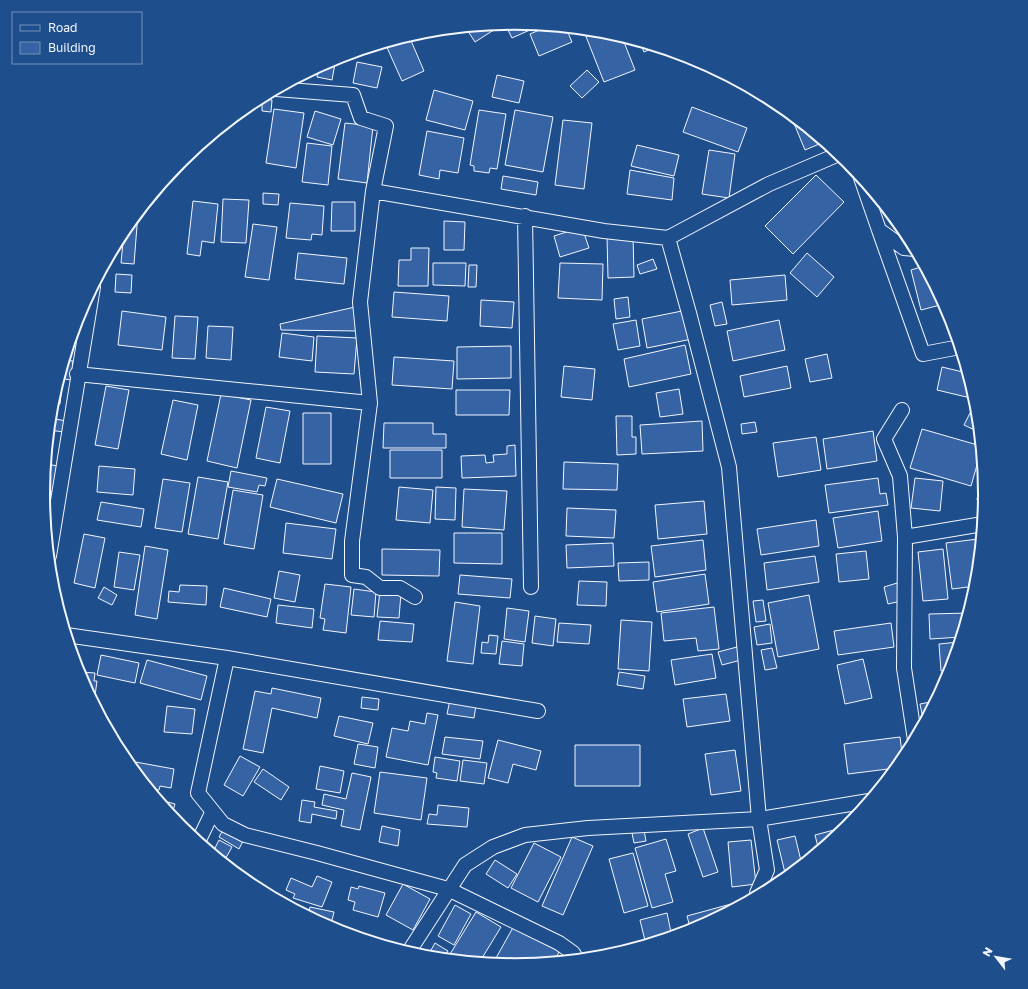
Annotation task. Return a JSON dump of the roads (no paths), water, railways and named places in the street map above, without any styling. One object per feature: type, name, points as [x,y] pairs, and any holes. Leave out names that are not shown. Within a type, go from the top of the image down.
[{"type":"street","points":[[286,90],[353,95],[361,118],[386,126],[373,191],[360,302],[370,403],[352,541],[352,575],[366,577],[380,588],[400,588],[415,597]]},
{"type":"street","points":[[373,191],[525,216],[604,231],[668,238],[769,184],[832,157]]},
{"type":"street","points":[[866,191],[923,354],[955,349]]},
{"type":"street","points":[[525,216],[531,587]]},
{"type":"street","points":[[879,230],[904,248],[908,248]]},
{"type":"street","points":[[668,238],[729,467],[759,819],[767,870],[760,889]]},
{"type":"street","points":[[51,536],[89,307]]},
{"type":"street","points":[[77,374],[370,403]]},
{"type":"street","points":[[902,410],[884,439],[900,476],[905,537],[904,668],[914,731]]},
{"type":"street","points":[[905,537],[978,525]]},
{"type":"street","points":[[71,636],[227,658],[538,711]]},
{"type":"street","points":[[227,658],[198,793],[223,824],[245,835],[448,889],[559,943],[574,955]]},
{"type":"street","points":[[412,947],[465,865],[493,847],[526,835],[588,828],[759,819],[862,802]]},
{"type":"street","points":[[200,837],[212,812]]}]
